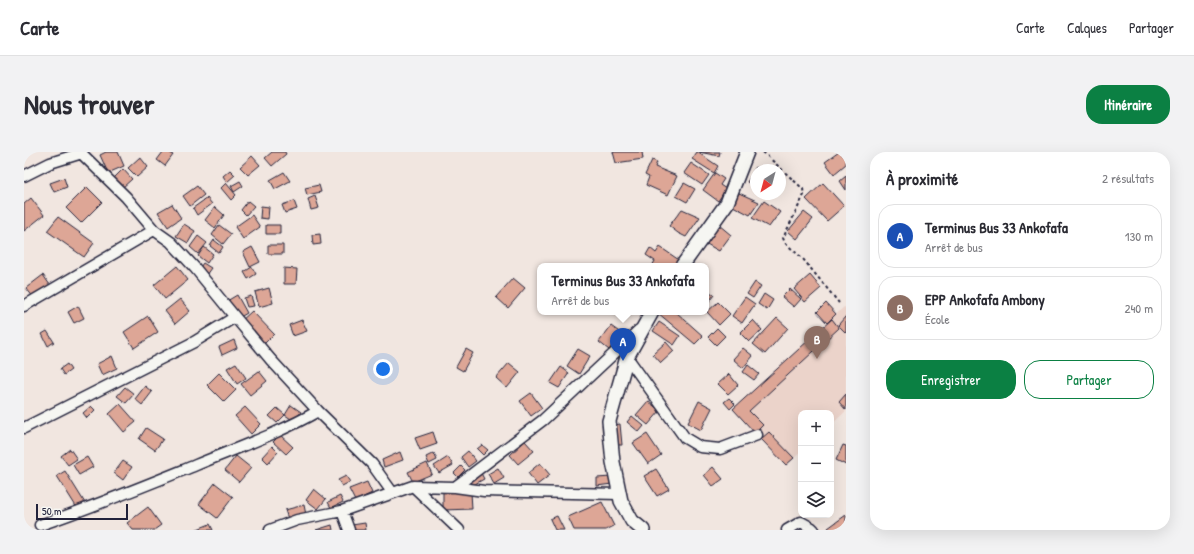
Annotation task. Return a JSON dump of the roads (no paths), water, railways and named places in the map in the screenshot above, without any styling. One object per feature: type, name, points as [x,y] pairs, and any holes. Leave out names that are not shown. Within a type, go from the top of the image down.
[{"type":"street","points":[[684,263],[727,203],[747,152]]},
{"type":"street","points":[[24,176],[50,163],[81,153],[126,197],[154,230],[171,242],[195,268],[271,360],[318,411],[372,464],[392,492]]},
{"type":"street","points":[[24,306],[154,230]]},
{"type":"street","points":[[24,428],[194,342],[235,317]]},
{"type":"street","points":[[643,530],[632,521],[621,501],[613,462],[609,421],[627,357],[649,318]]},
{"type":"street","points":[[455,487],[543,420],[649,318]]},
{"type":"street","points":[[627,357],[685,438],[700,447],[720,449],[757,436]]},
{"type":"street","points":[[40,525],[84,510],[210,459],[299,421],[318,411]]},
{"type":"street","points":[[270,530],[297,520],[342,511],[392,492],[413,486],[455,487],[484,491],[619,494]]},
{"type":"street","points":[[413,486],[459,530]]},
{"type":"street","points":[[342,511],[349,530]]},
{"type":"street","points":[[787,530],[801,522],[814,530]]},
{"type":"place","name":"EPP Ankofafa Ambony","points":[[817,359]]},
{"type":"place","name":"Terminus Bus 33 Ankofafa","points":[[623,361]]}]
